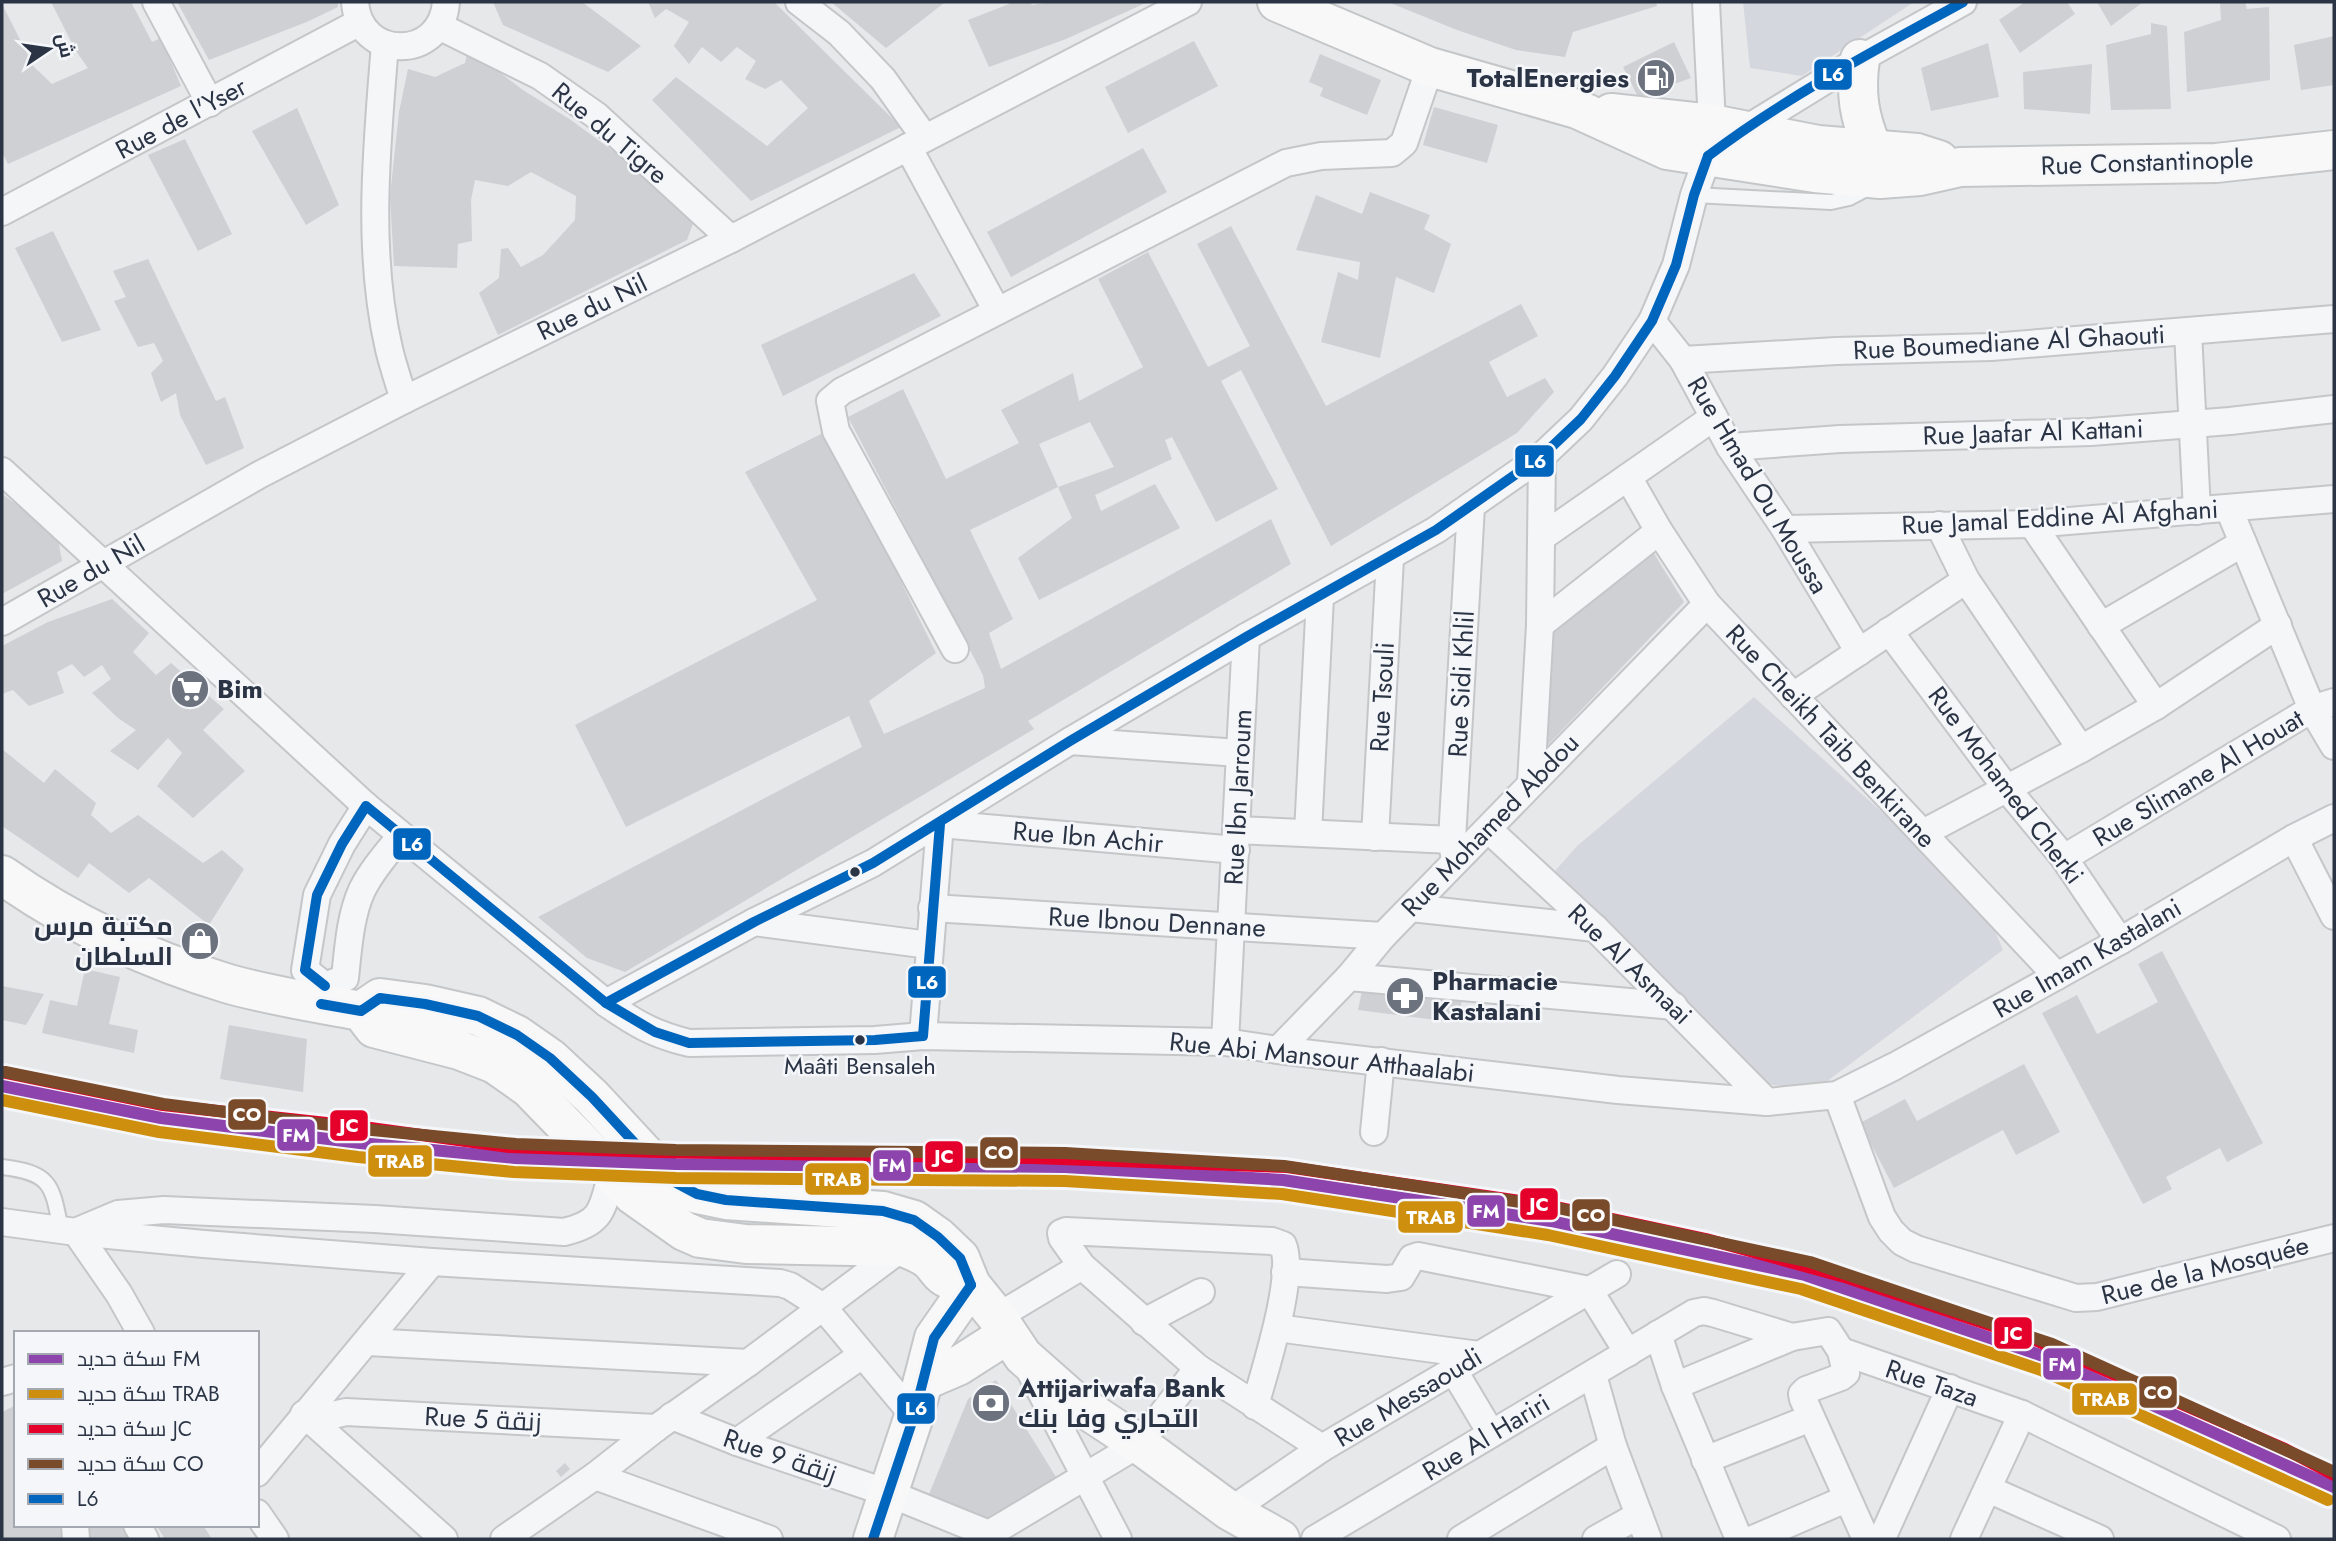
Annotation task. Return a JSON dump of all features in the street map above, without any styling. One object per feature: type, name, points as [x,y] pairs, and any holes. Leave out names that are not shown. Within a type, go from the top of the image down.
[{"type":"street","points":[[156,2],[210,103]]},
{"type":"street","points":[[799,2],[839,33],[883,79],[917,142],[997,310]]},
{"type":"street","name":"Rue du Nil","points":[[2,622],[259,475],[404,400],[731,239],[1188,2]]},
{"type":"street","name":"Rue Constantinople","points":[[1277,2],[1430,67],[1577,109],[1667,150],[1721,137],[1818,145],[1877,164],[1917,153],[1960,167],[2216,163],[2334,150]]},
{"type":"street","points":[[606,1003],[754,922],[873,863],[940,824],[1070,741],[1246,637],[1436,530],[1542,456],[1581,419],[1615,376],[1652,321],[1676,265],[1694,195],[1721,137],[1706,2]]},
{"type":"street","points":[[1721,137],[1963,2]]},
{"type":"street","points":[[357,12],[367,33],[384,44],[400,47],[415,44],[428,37],[442,14]]},
{"type":"street","name":"Rue de l'Yser","points":[[2,211],[210,103],[357,12]]},
{"type":"street","name":"Rue du Tigre","points":[[442,14],[597,116],[731,239]]},
{"type":"street","points":[[384,44],[377,148],[376,229],[388,348],[404,400]]},
{"type":"street","points":[[1860,59],[1857,92],[1866,133],[1877,164]]},
{"type":"street","points":[[955,649],[836,431],[830,401],[842,390],[1286,163],[1321,156],[1392,153],[1404,143],[1430,67]]},
{"type":"street","name":"Rue Boumediane Al Ghaouti","points":[[1683,360],[1991,346],[2189,332],[2334,318]]},
{"type":"street","name":"Rue Hmad Ou Moussa","points":[[1652,321],[1683,360],[1730,447],[1785,528],[1859,652]]},
{"type":"street","points":[[2189,332],[2197,511]]},
{"type":"street","name":"Rue Jaafar Al Kattani","points":[[1730,447],[1840,439],[2091,432],[2193,425],[2334,409]]},
{"type":"street","points":[[1542,537],[1714,417]]},
{"type":"street","points":[[1531,782],[1540,625],[1542,456]]},
{"type":"street","points":[[2,471],[401,836],[373,871],[361,892],[348,947],[345,978],[323,995]]},
{"type":"street","name":"Rue Cheikh Taib Benkirane","points":[[1628,477],[1659,531],[1707,604],[2057,976]]},
{"type":"street","name":"Rue Jamal Eddine Al Afghani","points":[[1785,528],[2032,524],[2332,504]]},
{"type":"street","name":"Rue Sidi Khlil","points":[[1453,851],[1471,506]]},
{"type":"street","points":[[2229,509],[2278,625],[2323,705],[2334,746]]},
{"type":"street","points":[[2032,524],[2156,706]]},
{"type":"street","points":[[1939,525],[1966,580],[2081,749]]},
{"type":"street","points":[[1540,625],[1659,531]]},
{"type":"street","points":[[2101,626],[2243,543]]},
{"type":"street","name":"Rue Tsouli","points":[[1375,837],[1390,558]]},
{"type":"street","points":[[1793,696],[1966,580]]},
{"type":"street","points":[[1308,834],[1320,597]]},
{"type":"street","name":"Rue Mohamed Abdou","points":[[1278,1050],[1411,908],[1453,851],[1489,830],[1531,782],[1707,604]]},
{"type":"street","points":[[1923,833],[2156,706],[2278,625]]},
{"type":"street","name":"Rue Mohamed Cherki","points":[[1889,631],[2007,789],[2064,858],[2120,941]]},
{"type":"street","name":"Rue Ibn Jarroum","points":[[1225,1042],[1246,637]]},
{"type":"street","name":"Rue Slimane Al Houat","points":[[2064,858],[2323,705]]},
{"type":"street","points":[[1070,741],[1239,753]]},
{"type":"street","points":[[323,995],[305,970],[317,895],[335,857],[366,806]]},
{"type":"street","name":"Rue Imam Kastalani","points":[[1837,1095],[1895,1066],[2120,941],[2294,838],[2334,818]]},
{"type":"street","points":[[923,1036],[940,824]]},
{"type":"street","name":"Rue Ibn Achir","points":[[940,824],[1236,840],[1308,834],[1375,837],[1453,851]]},
{"type":"street","name":"Rue Al Asmaai","points":[[1489,830],[1595,928],[1767,1102]]},
{"type":"street","name":"Rue Abi Mansour Atthaalabi","points":[[401,836],[606,1003],[640,1027],[689,1043],[875,1040],[923,1036],[1225,1042],[1618,1090],[1767,1102],[1837,1095]]},
{"type":"street","points":[[2294,838],[2334,916]]},
{"type":"street","points":[[2,875],[98,932],[173,965],[229,984],[323,995],[361,1011],[374,1028],[459,1051],[495,1064],[529,1088],[633,1195],[668,1221],[700,1238],[746,1244],[903,1247],[917,1252],[929,1261],[943,1278],[971,1285]]},
{"type":"street","name":"Rue Ibnou Dennane","points":[[932,908],[1383,936]]},
{"type":"street","points":[[1411,908],[1595,928]]},
{"type":"street","points":[[754,922],[929,945]]},
{"type":"street","points":[[1349,977],[1674,1006]]},
{"type":"street","points":[[361,1011],[380,998],[425,1004],[478,1016],[517,1035],[550,1058],[592,1097],[667,1178],[697,1194],[726,1200],[883,1212],[914,1220],[938,1237],[960,1258],[971,1285],[1009,1336],[1118,1539]]},
{"type":"street","points":[[1374,1132],[1381,1061]]},
{"type":"street","name":"Rue de la Mosquée","points":[[1837,1095],[1882,1217],[1902,1242],[1928,1254],[2076,1298],[2097,1297],[2334,1238]]},
{"type":"street","points":[[68,1231],[118,1214],[164,1210],[375,1219],[564,1232],[584,1228],[600,1214],[612,1172]]},
{"type":"street","points":[[2,1223],[432,1262],[768,1282],[790,1286],[822,1307],[862,1355],[918,1398]]},
{"type":"street","points":[[68,1231],[119,1294],[131,1330]]},
{"type":"street","points":[[1255,1406],[1277,1328],[1285,1272],[1286,1252],[1283,1245],[1272,1241],[1103,1231],[1061,1233],[1082,1266],[1198,1368],[1255,1406],[1322,1448]]},
{"type":"street","points":[[504,1539],[595,1476],[664,1422],[903,1247]]},
{"type":"street","points":[[1285,1272],[1387,1279],[1401,1277],[1412,1258],[1418,1256],[1589,1290],[1628,1353]]},
{"type":"street","points":[[259,1471],[307,1417],[432,1262]]},
{"type":"street","points":[[918,1398],[958,1366],[1009,1336],[1082,1266]]},
{"type":"street","name":"Rue Messaoudi","points":[[1230,1511],[1322,1448],[1617,1274]]},
{"type":"street","points":[[873,1539],[934,1339],[971,1285]]},
{"type":"street","points":[[1144,1322],[1201,1292]]},
{"type":"street","name":"Rue Al Hariri","points":[[1315,1539],[1593,1375],[1682,1318],[1704,1311],[1792,1338]]},
{"type":"street","points":[[1277,1328],[1479,1355]]},
{"type":"street","points":[[1658,1334],[1675,1386],[1739,1539]]},
{"type":"street","points":[[1009,1336],[1075,1402],[1139,1444],[1230,1511],[1280,1539]]},
{"type":"street","points":[[1675,1386],[1792,1338],[1834,1341],[1846,1371],[1844,1376],[1807,1406],[1705,1460]]},
{"type":"street","name":"Rue Taza","points":[[1834,1341],[2022,1414],[2277,1539]]},
{"type":"street","points":[[368,1342],[748,1363]]},
{"type":"street","points":[[737,1442],[862,1355]]},
{"type":"street","points":[[990,1536],[1139,1444],[1198,1368]]},
{"type":"street","points":[[1454,1371],[1491,1433]]},
{"type":"street","points":[[1593,1375],[1613,1446],[1648,1539]]},
{"type":"street","points":[[1807,1406],[1846,1499],[1875,1536],[1950,1388]]},
{"type":"street","name":"Rue 5 زنقة","points":[[307,1417],[346,1412],[664,1422]]},
{"type":"street","points":[[1964,1539],[2022,1414]]},
{"type":"street","points":[[307,1417],[444,1539]]},
{"type":"street","name":"Rue 9 زنقة","points":[[664,1422],[737,1442],[888,1493],[990,1536]]},
{"type":"street","points":[[1461,1539],[1613,1446]]},
{"type":"street","points":[[595,1476],[769,1539]]},
{"type":"street","points":[[1988,1489],[2100,1539]]},
{"type":"street","points":[[1753,1539],[1846,1499]]},
{"type":"street","points":[[1596,1539],[1639,1515]]},
{"type":"street","points":[[259,1516],[275,1539]]},
{"type":"lane","points":[[1694,195],[1830,202],[1860,193],[1877,164]]},
{"type":"lane","points":[[2,1167],[23,1170],[41,1178],[53,1191],[68,1231]]},
{"type":"shaded area","points":[[1743,2],[1914,2],[1802,76],[1750,68]]},
{"type":"shaded area","points":[[1754,697],[1983,903],[2003,950],[1814,1091],[1760,1083],[1555,871],[1577,846]]},
{"type":"building","points":[[51,2],[131,2],[152,42],[161,38],[181,86],[8,164],[2,152],[2,4],[34,67],[52,84],[88,68],[76,51]]},
{"type":"building","points":[[177,2],[338,2],[338,7],[209,60]]},
{"type":"building","points":[[493,2],[582,2],[641,46],[608,72],[503,25]]},
{"type":"building","points":[[648,2],[774,2],[901,127],[751,201],[652,100],[676,77],[767,146],[808,108],[781,80],[765,89],[745,79],[756,61],[737,47],[721,62],[702,47],[689,64],[674,46],[689,22],[666,9],[655,18]]},
{"type":"building","points":[[831,2],[943,2],[944,3],[886,48]]},
{"type":"building","points":[[1009,2],[1030,2],[1032,5],[1050,2],[1148,2],[1066,39],[989,67],[968,20]]},
{"type":"building","points":[[1388,2],[1656,2],[1657,6],[1573,32],[1565,57],[1516,50]]},
{"type":"building","points":[[2025,2],[2067,2],[2075,14],[2020,53],[1999,20]]},
{"type":"building","points":[[2097,2],[2143,2],[2111,26]]},
{"type":"building","points":[[2220,2],[2245,2],[2247,9],[2269,7],[2270,80],[2187,92],[2184,32],[2221,20]]},
{"type":"building","points":[[2151,23],[2167,26],[2171,109],[2111,110],[2106,45],[2151,34]]},
{"type":"building","points":[[2334,36],[2334,85],[2301,90],[2294,45]]},
{"type":"building","points":[[1194,41],[1218,86],[1128,133],[1105,87]]},
{"type":"building","points":[[1674,42],[1691,78],[1638,97],[1623,67]]},
{"type":"building","points":[[1988,43],[1999,97],[1931,111],[1921,68]]},
{"type":"building","points":[[468,49],[632,165],[695,218],[687,240],[498,335],[479,293],[499,278],[501,249],[508,248],[521,267],[543,255],[575,220],[576,196],[531,172],[508,186],[475,180],[471,200],[472,241],[458,244],[457,268],[394,266],[390,196],[399,112],[408,69],[435,77],[465,63]]},
{"type":"building","points":[[1320,54],[1381,80],[1367,115],[1320,96],[1323,88],[1309,82]]},
{"type":"building","points":[[2092,64],[2090,114],[2024,109],[2023,72]]},
{"type":"building","points":[[1434,107],[1498,125],[1487,163],[1423,145]]},
{"type":"building","points":[[297,108],[339,205],[306,225],[252,131]]},
{"type":"building","points":[[185,139],[232,234],[198,251],[148,155]]},
{"type":"building","points":[[1143,148],[1167,192],[1011,277],[987,232]]},
{"type":"building","points":[[1370,192],[1430,215],[1424,229],[1451,244],[1434,293],[1396,277],[1380,358],[1321,342],[1338,272],[1358,280],[1360,262],[1296,250],[1316,195],[1362,214]]},
{"type":"building","points":[[1231,226],[1326,406],[1521,304],[1538,336],[1489,362],[1507,397],[1545,378],[1554,392],[1517,433],[1331,546],[1241,370],[1221,381],[1278,489],[1216,522],[1172,437],[1165,440],[1172,459],[1095,495],[1101,511],[1155,484],[1180,528],[1039,600],[1018,558],[1072,518],[1058,487],[970,530],[1013,619],[989,633],[1001,669],[1271,519],[1291,564],[1028,721],[1034,729],[625,972],[587,958],[538,917],[862,747],[849,716],[626,827],[575,725],[817,600],[745,472],[827,431],[936,653],[869,701],[884,734],[985,688],[983,675],[848,417],[903,389],[946,479],[1019,443],[1001,410],[1073,373],[1079,401],[1143,367],[1098,279],[1148,252],[1208,367],[1250,346],[1197,244]],"holes":[[[1090,422],[1114,467],[1058,487],[1039,444]]]},
{"type":"building","points":[[53,231],[101,330],[62,342],[15,248]]},
{"type":"building","points":[[148,259],[216,401],[225,397],[244,448],[206,465],[180,415],[176,393],[161,402],[151,373],[163,361],[154,343],[138,347],[114,301],[126,297],[113,271]]},
{"type":"building","points":[[914,273],[941,316],[783,396],[761,345]]},
{"type":"building","points":[[2,494],[57,534],[62,561],[2,594]]},
{"type":"building","points":[[1653,552],[1684,602],[1545,748],[1540,625]]},
{"type":"building","points":[[112,599],[149,633],[133,652],[156,675],[171,663],[224,709],[203,730],[245,771],[193,818],[157,786],[182,753],[168,738],[138,770],[110,751],[136,730],[118,718],[92,693],[111,679],[102,665],[84,677],[72,664],[57,672],[64,693],[29,706],[13,690],[2,694],[2,646],[48,622]]},
{"type":"building","points":[[2,749],[44,783],[55,769],[96,803],[91,815],[111,833],[138,815],[203,863],[222,850],[244,869],[209,925],[149,878],[129,893],[89,863],[78,878],[2,826]]},
{"type":"building","points":[[2162,951],[2263,1143],[2227,1162],[2220,1148],[2166,1177],[2172,1189],[2143,1204],[2042,1013],[2077,995],[2097,1034],[2158,1002],[2138,964]]},
{"type":"building","points":[[85,969],[120,977],[109,1024],[138,1030],[134,1053],[42,1033],[50,1000],[77,1006]]},
{"type":"building","points":[[2,986],[44,994],[26,1025],[2,1020]]},
{"type":"building","points":[[1363,986],[1462,997],[1459,1023],[1358,1010]]},
{"type":"building","points":[[229,1025],[307,1039],[303,1092],[220,1079]]},
{"type":"building","points":[[2024,1064],[2060,1132],[2016,1155],[2003,1130],[1894,1188],[1860,1123],[1905,1099],[1917,1121]]},
{"type":"building","points":[[996,1380],[1061,1485],[991,1528],[925,1504],[968,1399]]},
{"type":"building","points":[[14,1406],[14,1527],[65,1527],[66,1539],[2,1539],[2,1412]]},
{"type":"building","points":[[565,1463],[570,1469],[561,1477],[556,1471]]},
{"type":"building","points":[[86,1527],[126,1527],[134,1539],[87,1539]]},
{"type":"building","points":[[157,1527],[204,1527],[212,1539],[165,1539]]},
{"type":"rail line","name":"JC","points":[[2,1072],[163,1105],[363,1127],[509,1147],[1033,1158],[1287,1167],[1547,1205],[1706,1239],[1848,1278],[2035,1340],[2285,1449],[2334,1475]]},
{"type":"rail line","name":"CO","points":[[5,1072],[163,1104],[362,1129],[516,1144],[676,1150],[1065,1153],[1284,1166],[1553,1207],[1810,1262],[2052,1344],[2334,1472]]},
{"type":"rail line","name":"FM","points":[[2,1086],[161,1118],[360,1143],[515,1158],[676,1164],[1065,1167],[1283,1180],[1551,1221],[1805,1275],[2046,1357],[2334,1487]]},
{"type":"rail line","name":"TRAB","points":[[2,1100],[159,1132],[358,1157],[514,1172],[676,1178],[1065,1181],[1282,1194],[1548,1235],[1801,1289],[2041,1370],[2328,1500]]},
{"type":"transit line","name":"L6","points":[[1708,156],[1800,94],[1963,2]]},
{"type":"transit line","name":"L6","points":[[606,1003],[754,922],[873,863],[1070,741],[1246,637],[1436,530],[1542,456],[1581,419],[1615,376],[1652,321],[1676,265],[1694,195],[1708,156]]},
{"type":"transit line","name":"L6","points":[[325,986],[305,970],[317,895],[342,844],[366,806],[606,1003],[655,1032],[689,1043],[875,1040],[923,1036],[940,824]]},
{"type":"transit line","name":"L6","points":[[321,1004],[361,1011],[380,998],[425,1004],[478,1016],[517,1035],[550,1058],[592,1097],[667,1178],[697,1194],[726,1200],[883,1211],[914,1220],[938,1237],[960,1258],[971,1285]]},
{"type":"transit line","name":"L6","points":[[873,1539],[914,1416],[934,1338],[971,1285]]},
{"type":"place","name":"TotalEnergies","points":[[1656,78]]},
{"type":"place","name":"Bim","points":[[190,689]]},
{"type":"place","name":"مكتبة مرس السلطان","points":[[200,941]]},
{"type":"place","name":"Pharmacie Kastalani","points":[[1405,996]]},
{"type":"place","name":"Maâti Bensaleh","points":[[860,1040]]},
{"type":"place","name":"Attijariwafa Bank التجاري وفا بنك","points":[[991,1403]]}]
